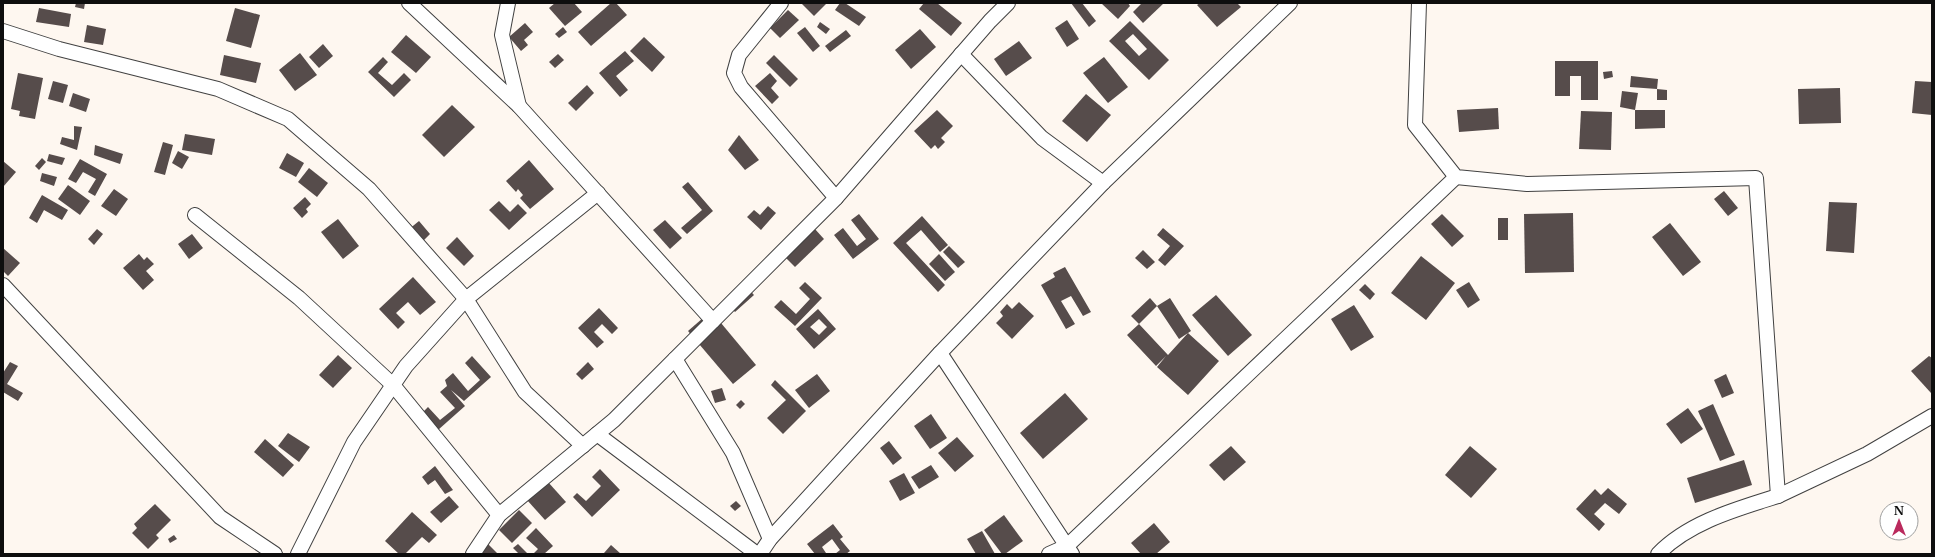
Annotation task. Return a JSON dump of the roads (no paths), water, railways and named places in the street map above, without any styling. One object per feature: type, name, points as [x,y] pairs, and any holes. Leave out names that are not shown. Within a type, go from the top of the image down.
[{"type":"street","points":[[409,3],[519,106],[713,321]]},
{"type":"street","points":[[508,3],[502,35],[519,106]]},
{"type":"street","points":[[781,3],[739,55],[734,73],[741,86],[836,198]]},
{"type":"street","points":[[473,554],[499,515],[614,420],[836,198],[961,54],[1008,3]]},
{"type":"street","points":[[597,434],[759,554],[770,539],[940,353],[1103,183],[1290,3]]},
{"type":"street","points":[[1419,3],[1415,125],[1456,177],[1527,184],[1756,178],[1778,496]]},
{"type":"street","points":[[3,31],[59,49],[218,90],[288,119],[369,189],[466,299],[525,392],[583,446]]},
{"type":"street","points":[[961,54],[1042,138],[1103,183]]},
{"type":"street","points":[[1049,554],[1070,550],[1456,177]]},
{"type":"street","points":[[298,554],[354,442],[406,366],[466,299],[598,193]]},
{"type":"street","points":[[194,215],[299,298],[393,385],[499,515]]},
{"type":"street","points":[[3,285],[220,517],[275,554]]},
{"type":"street","points":[[940,353],[1070,550]]},
{"type":"street","points":[[675,359],[733,453],[770,539]]},
{"type":"street","points":[[1658,554],[1665,547],[1695,527],[1778,496],[1867,454],[1932,416]]}]
